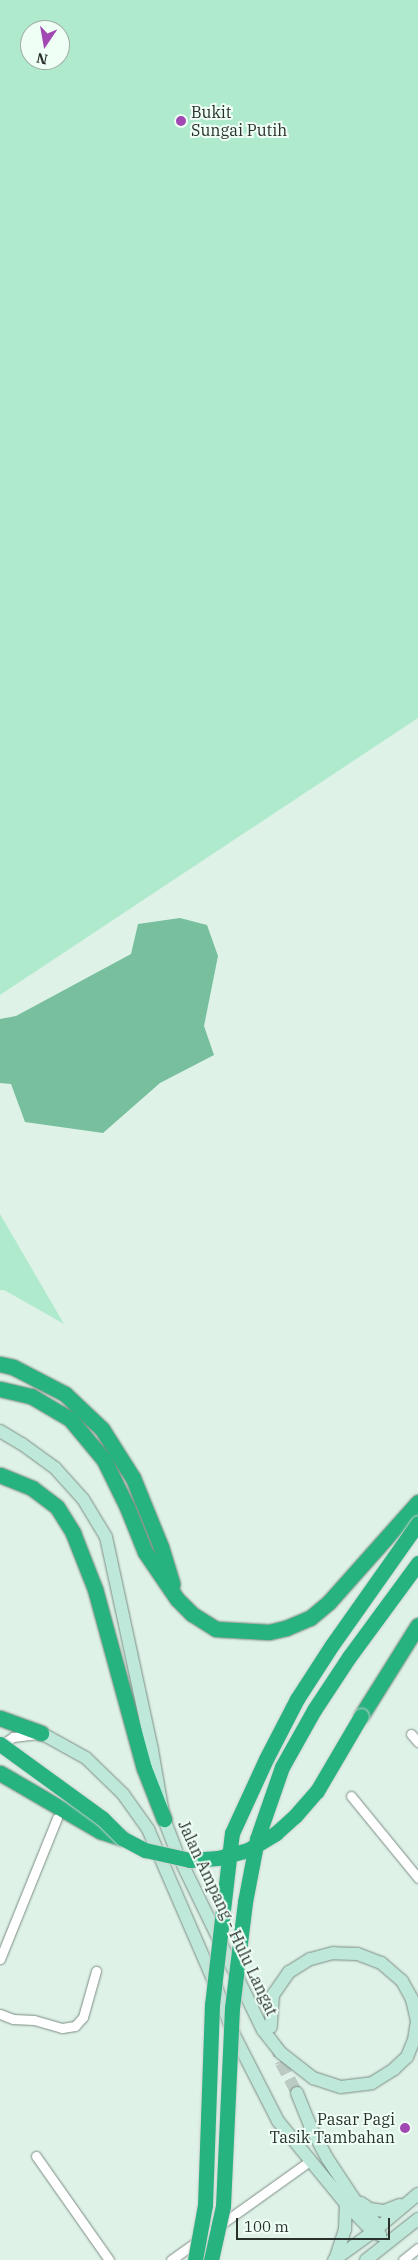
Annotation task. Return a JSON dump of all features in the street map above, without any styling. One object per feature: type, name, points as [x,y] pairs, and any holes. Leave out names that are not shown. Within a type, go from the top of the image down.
[{"type":"highway","points":[[0,1364],[13,1367],[65,1394],[102,1429],[133,1478],[161,1547],[177,1599]]},
{"type":"highway","points":[[0,1389],[31,1396],[70,1419],[104,1460],[127,1507],[145,1552],[177,1599],[192,1614],[216,1629],[269,1632],[286,1628],[310,1618],[329,1602],[418,1502]]},
{"type":"highway","points":[[0,1475],[32,1488],[57,1507],[73,1533],[95,1590],[144,1768],[164,1819]]},
{"type":"highway","points":[[195,2260],[205,2205],[212,2005],[232,1833],[266,1759],[297,1699],[332,1645],[418,1523]]},
{"type":"highway","points":[[211,2260],[222,2206],[232,2008],[244,1902],[256,1839],[282,1767],[314,1710],[349,1657],[418,1563]]},
{"type":"highway","points":[[0,1773],[100,1831],[122,1838],[145,1850],[190,1860],[218,1858],[248,1850],[276,1833],[295,1816],[316,1791],[418,1625]]},
{"type":"highway","points":[[0,1718],[41,1733]]},
{"type":"highway","points":[[0,1745],[102,1818],[122,1838]]},
{"type":"street","name":"Jalan Ampang - Hulu Langat","points":[[0,1431],[55,1468],[83,1499],[106,1537],[152,1750],[164,1819],[176,1851],[263,2030],[281,2053],[313,2078],[341,2087],[372,2083],[394,2070],[407,2057],[414,2040],[417,2021],[412,1999],[402,1981],[381,1963],[357,1954],[332,1953],[310,1959],[289,1972],[273,1995],[271,2027]]},
{"type":"street","points":[[0,1725],[41,1733],[86,1758],[123,1794],[148,1829],[215,1984],[233,2034],[249,2061],[278,2121],[310,2161],[350,2201],[377,2232]]},
{"type":"street","points":[[0,1745],[13,1737],[41,1733]]},
{"type":"street","points":[[411,1734],[418,1742]]},
{"type":"street","points":[[351,1796],[418,1878]]},
{"type":"street","points":[[0,1959],[57,1818]]},
{"type":"street","points":[[0,2014],[13,2019],[34,2020],[62,2028],[75,2026],[83,2017],[96,1971]]},
{"type":"street","points":[[297,2093],[310,2126],[350,2201],[346,2229],[334,2260]]},
{"type":"street","points":[[36,2156],[109,2260]]},
{"type":"street","points":[[171,2260],[310,2161]]},
{"type":"street","points":[[334,2260],[413,2206],[418,2194]]},
{"type":"street","points":[[350,2201],[370,2209],[384,2211],[413,2206]]},
{"type":"street","points":[[366,2260],[418,2218]]},
{"type":"street","points":[[356,2260],[370,2248],[377,2232]]},
{"type":"street","points":[[403,2260],[418,2248]]},
{"type":"shaded area","points":[[0,0],[418,0],[418,718],[0,995]]},
{"type":"shaded area","points":[[180,918],[207,925],[218,956],[204,1026],[214,1055],[160,1083],[103,1133],[25,1122],[11,1084],[0,1083],[0,1019],[16,1016],[131,954],[138,924]]},
{"type":"shaded area","points":[[0,1214],[64,1324],[4,1290],[0,1290]]},
{"type":"tunnel","points":[[276,2044],[281,2063],[297,2093]]},
{"type":"place","name":"Bukit Sungai Putih","points":[[181,121]]},
{"type":"place","name":"Pasar Pagi Tasik Tambahan","points":[[405,2128]]}]
